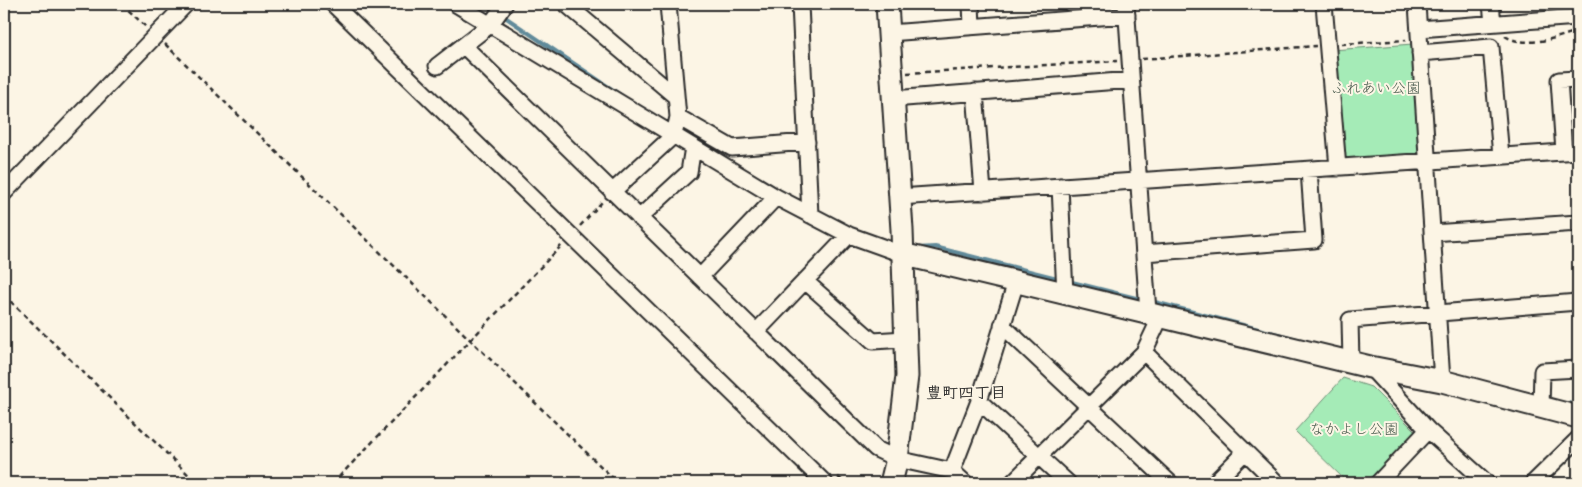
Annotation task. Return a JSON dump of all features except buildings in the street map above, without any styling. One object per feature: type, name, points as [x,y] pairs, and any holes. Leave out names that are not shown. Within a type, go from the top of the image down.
[{"type":"street","points":[[4,193],[186,4]]},
{"type":"street","points":[[333,4],[570,237],[825,483]]},
{"type":"street","points":[[456,4],[776,197],[849,236],[902,254],[1361,365],[1442,380],[1578,417]]},
{"type":"street","points":[[437,66],[490,25],[505,4]]},
{"type":"street","points":[[566,4],[675,96]]},
{"type":"street","points":[[612,192],[674,135],[678,117],[668,4]]},
{"type":"street","points":[[800,4],[810,215]]},
{"type":"street","points":[[887,4],[900,197],[907,376],[891,483]]},
{"type":"street","points":[[971,4],[972,26]]},
{"type":"street","points":[[1324,4],[1338,168]]},
{"type":"street","points":[[1417,4],[1442,380]]},
{"type":"street","points":[[1491,4],[1497,28]]},
{"type":"street","points":[[889,33],[1126,9],[1144,253],[1154,314],[1144,352],[1012,483]]},
{"type":"street","points":[[1419,40],[1578,17]]},
{"type":"street","points":[[1419,40],[1491,47],[1501,156]]},
{"type":"street","points":[[464,46],[876,449],[896,459],[952,471],[964,483]]},
{"type":"street","points":[[900,197],[1571,152],[1559,80],[1578,79]]},
{"type":"street","points":[[893,99],[1131,80]]},
{"type":"street","points":[[975,92],[983,192]]},
{"type":"street","points":[[678,117],[732,148],[806,142]]},
{"type":"street","points":[[639,218],[689,172],[694,147]]},
{"type":"street","points":[[1144,253],[1314,240],[1309,170]]},
{"type":"street","points":[[1060,186],[1065,294]]},
{"type":"street","points":[[700,277],[776,197]]},
{"type":"street","points":[[1432,233],[1578,223]]},
{"type":"street","points":[[756,332],[849,236]]},
{"type":"street","points":[[805,281],[873,341],[905,339]]},
{"type":"street","points":[[952,471],[979,401],[1016,282]]},
{"type":"street","points":[[1487,483],[1428,430],[1361,365],[1350,320],[1578,302]]},
{"type":"street","points":[[1002,325],[1170,483]]},
{"type":"street","points":[[1144,352],[1277,483]]},
{"type":"street","points":[[1541,408],[1542,371],[1578,369]]},
{"type":"street","points":[[979,401],[1068,483]]},
{"type":"street","points":[[1378,483],[1428,430]]},
{"type":"street","points":[[1534,483],[1578,438]]},
{"type":"street","points":[[1214,483],[1245,452]]},
{"type":"path","points":[[122,4],[618,483]]},
{"type":"path","points":[[1497,28],[1516,42],[1557,38],[1578,30]]},
{"type":"path","points":[[891,74],[1419,40]]},
{"type":"path","points":[[333,483],[612,192]]},
{"type":"path","points":[[4,295],[197,483]]},
{"type":"green space","name":"ふれあい公園","points":[[1413,44],[1422,154],[1344,159],[1332,50]]},
{"type":"green space","name":"なかよし公園","points":[[1343,378],[1371,387],[1415,431],[1366,483],[1348,483],[1295,431]]},
{"type":"waterway","points":[[485,4],[496,11]]},
{"type":"waterway","points":[[502,15],[622,96]]},
{"type":"waterway","points":[[917,248],[935,247],[1061,279]]},
{"type":"waterway","points":[[1068,281],[1144,300]]},
{"type":"waterway","points":[[1151,301],[1301,340]]},
{"type":"waterway","points":[[1568,403],[1578,406]]},
{"type":"district","name":"豊町四丁目","points":[[966,392]]}]
